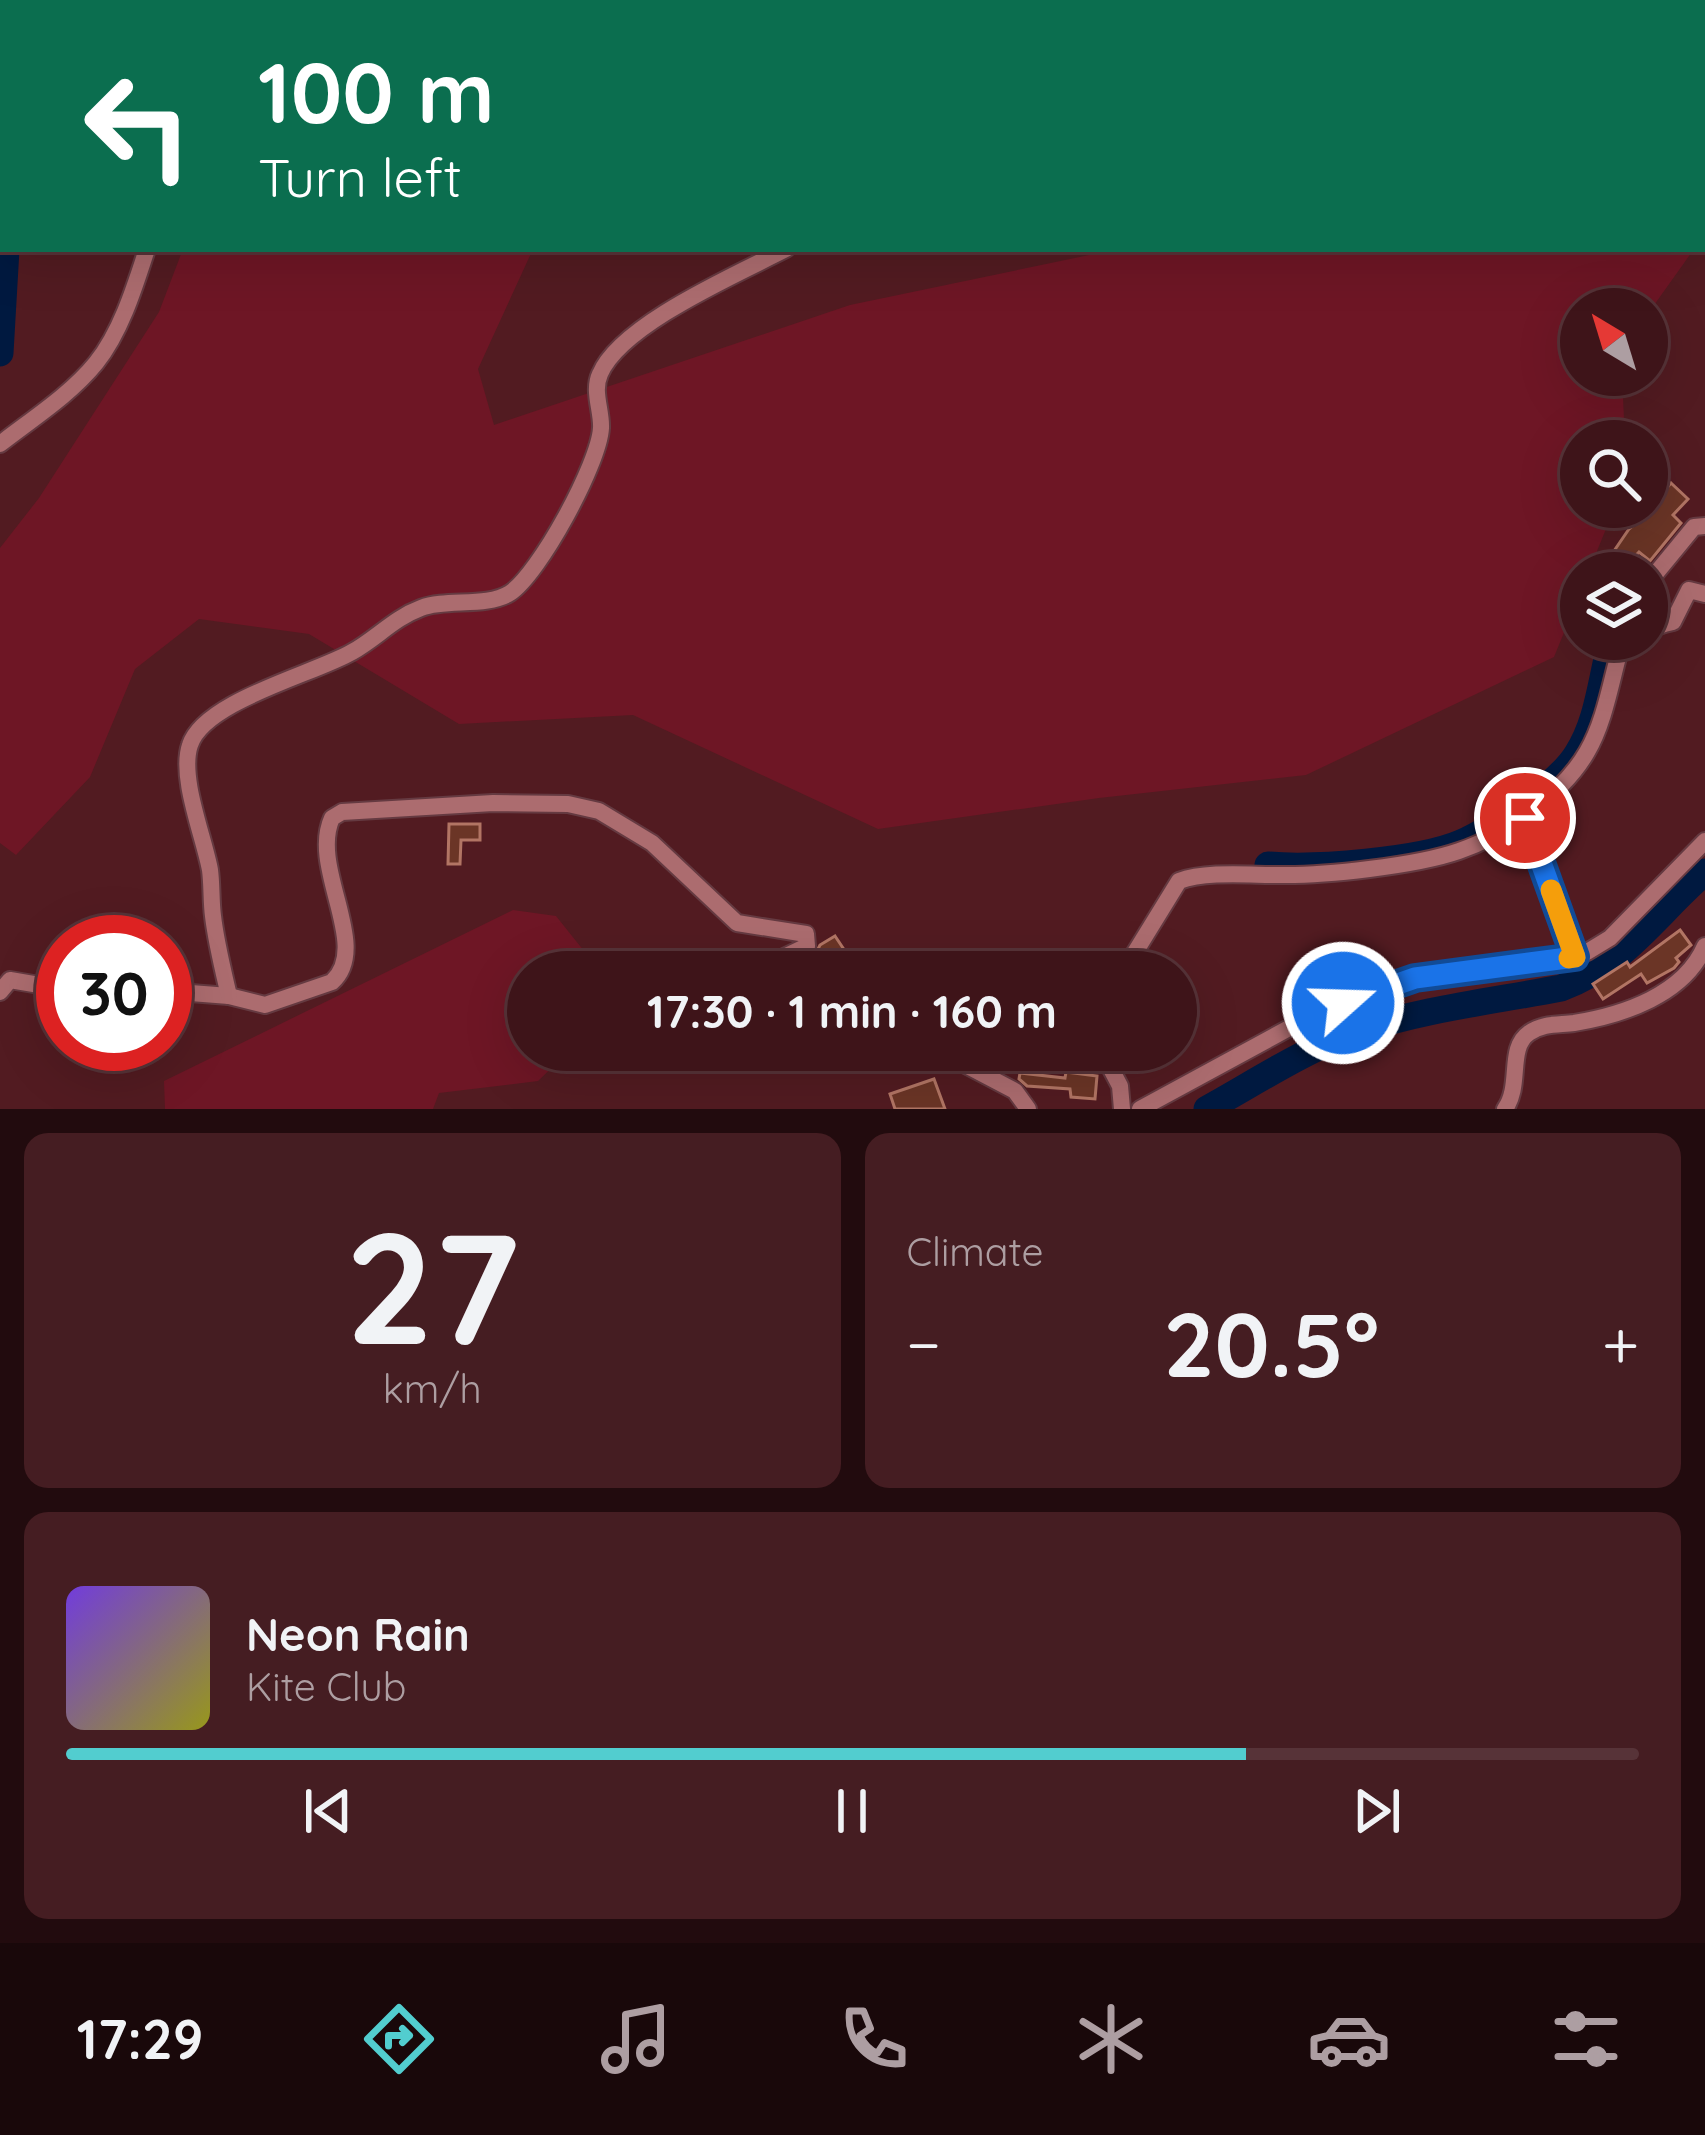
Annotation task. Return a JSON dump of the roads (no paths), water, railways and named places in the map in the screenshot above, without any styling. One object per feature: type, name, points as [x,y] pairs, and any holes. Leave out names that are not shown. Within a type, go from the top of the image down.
[{"type":"street","points":[[0,444],[98,362],[146,252]]},
{"type":"street","points":[[229,996],[213,917],[211,873],[188,769],[188,748],[196,733],[227,709],[272,685],[353,652],[398,617],[427,605],[504,597],[526,580],[542,559],[593,455],[601,430],[598,377],[613,354],[678,306],[781,252]]},
{"type":"street","points":[[1668,555],[1694,527],[1705,526]]},
{"type":"street","points":[[1668,623],[1689,590],[1705,594]]},
{"type":"street","points":[[1136,951],[1179,881],[1239,872],[1337,872],[1412,861],[1460,851],[1525,818],[1586,754],[1616,660]]},
{"type":"street","points":[[192,993],[265,1005],[309,992],[340,975],[347,955],[326,855],[332,818],[342,812],[493,803],[568,804],[598,811],[652,843],[737,923],[806,934],[807,946],[797,951]]},
{"type":"street","points":[[1525,818],[1575,957]]},
{"type":"street","points":[[1140,1109],[1313,1015],[1373,991],[1457,971],[1575,957],[1610,938],[1705,841]]},
{"type":"street","points":[[1504,1109],[1517,1080],[1515,1054],[1524,1035],[1544,1025],[1604,1016],[1660,997],[1685,976],[1705,946]]},
{"type":"street","points":[[0,992],[10,980],[36,984]]},
{"type":"street","points":[[977,1071],[1015,1091],[1028,1109]]},
{"type":"street","points":[[1112,1071],[1120,1086],[1122,1109]]},
{"type":"waterway","points":[[0,353],[6,252]]},
{"type":"waterway","points":[[1268,865],[1394,859],[1443,849],[1474,836],[1541,791],[1568,766],[1595,713],[1607,660]]},
{"type":"waterway","points":[[1207,1109],[1300,1056],[1358,1031],[1433,1011],[1561,988],[1584,978],[1622,952],[1705,872]]}]
